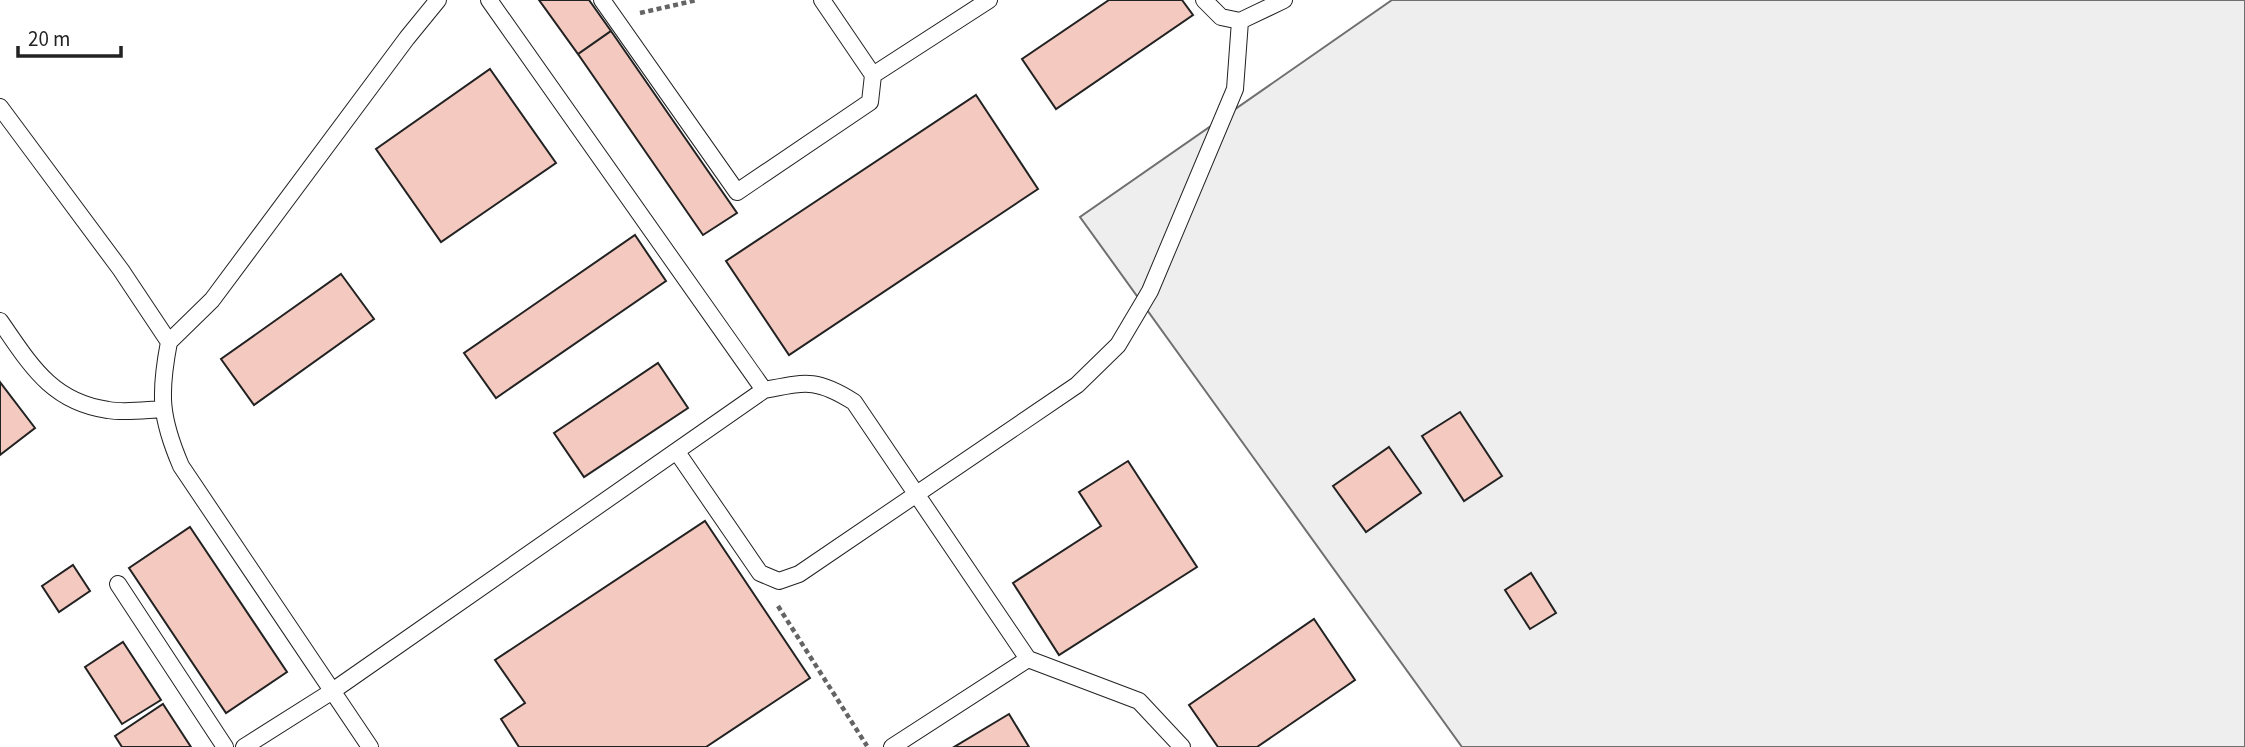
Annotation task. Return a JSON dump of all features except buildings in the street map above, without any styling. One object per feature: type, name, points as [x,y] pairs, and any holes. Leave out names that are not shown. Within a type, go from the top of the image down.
[{"type":"lane","points":[[370,747],[181,466],[169,438],[162,409],[163,374],[169,342],[212,300],[438,0]]},
{"type":"lane","points":[[489,0],[764,390]]},
{"type":"lane","points":[[602,0],[737,192],[870,102],[873,75],[822,0]]},
{"type":"lane","points":[[873,75],[989,0]]},
{"type":"lane","points":[[1204,0],[1221,17],[1240,20],[1284,0]]},
{"type":"lane","points":[[677,452],[760,573],[779,581],[799,575],[1077,385],[1118,345],[1150,291],[1235,89],[1240,20]]},
{"type":"lane","points":[[0,107],[121,270],[169,342]]},
{"type":"lane","points":[[0,321],[21,352],[52,388],[77,404],[110,411],[162,409]]},
{"type":"lane","points":[[244,747],[331,692],[764,390],[803,382],[831,387],[854,401],[1028,659],[1139,701],[1182,747]]},
{"type":"lane","points":[[118,584],[225,747]]},
{"type":"lane","points":[[892,747],[1028,659]]},
{"type":"path","points":[[615,19],[697,0]]},
{"type":"path","points":[[779,581],[778,609],[867,747]]},
{"type":"shaded area","points":[[1392,0],[2245,0],[2245,747],[1462,747],[1080,217]]}]
